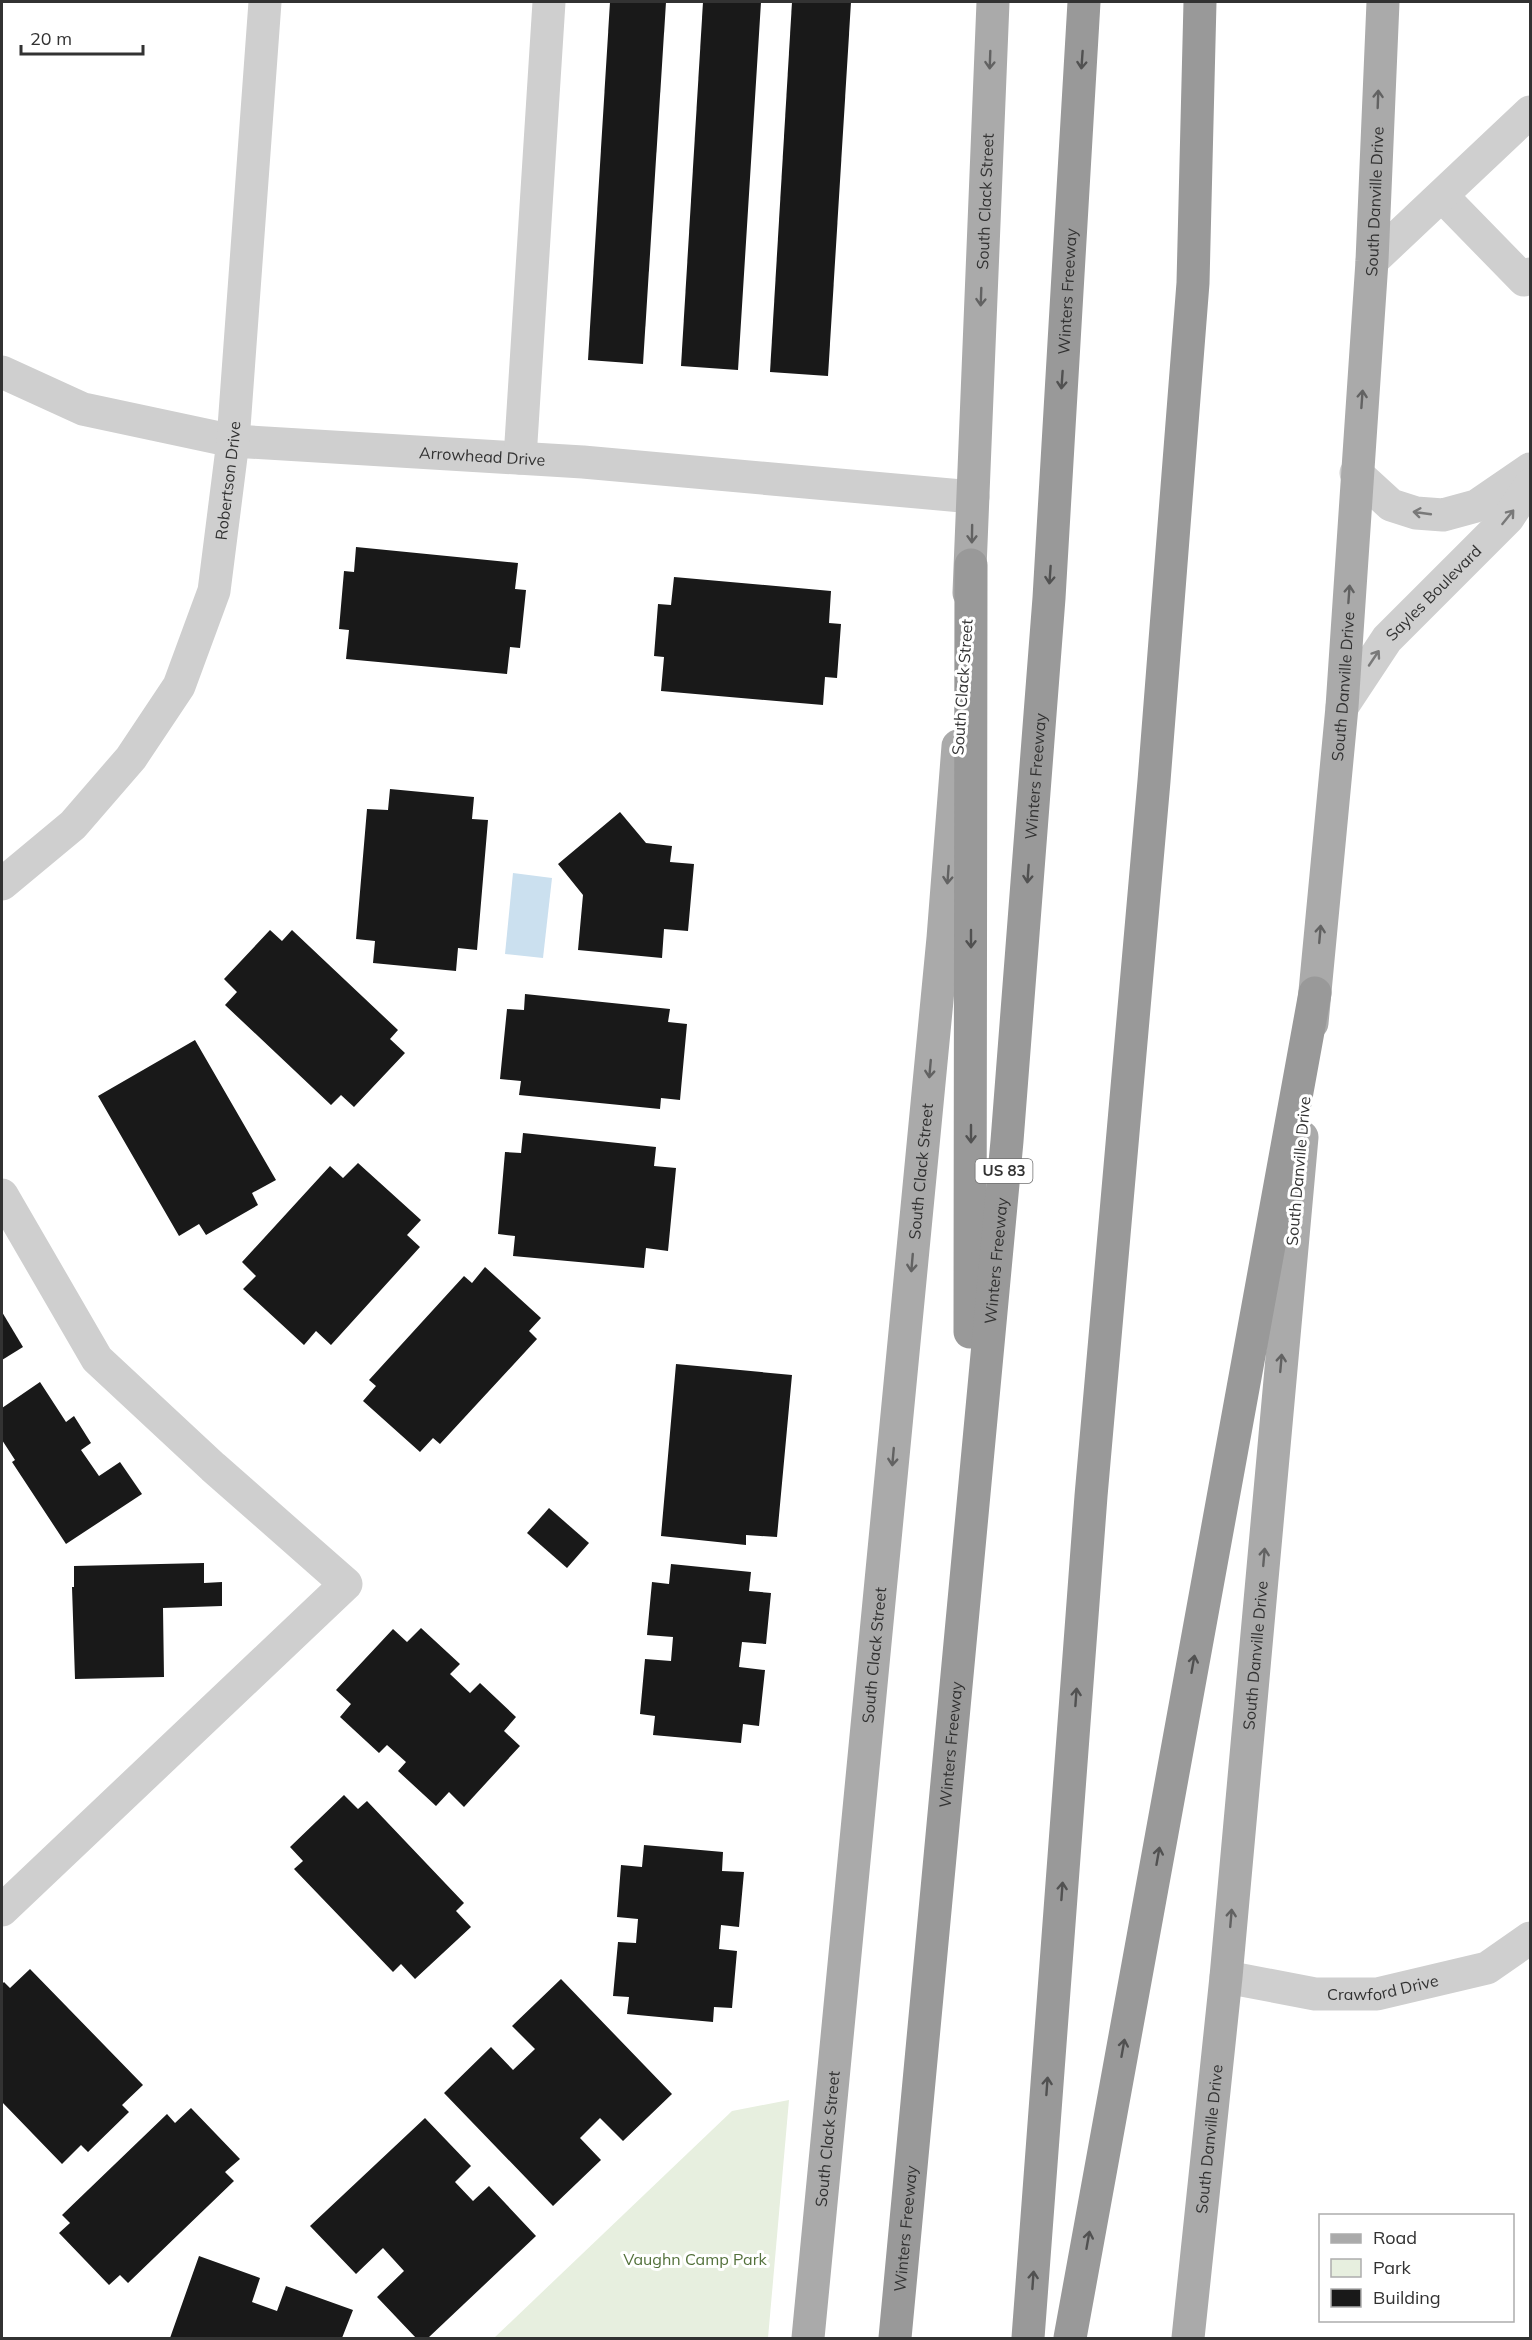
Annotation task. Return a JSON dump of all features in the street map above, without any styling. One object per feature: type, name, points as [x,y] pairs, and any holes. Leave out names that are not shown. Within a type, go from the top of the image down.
[{"type":"highway","name":"Winters Freeway","points":[[895,2338],[1007,1141],[1049,598],[1083,50],[1084,2]]},
{"type":"highway","points":[[1028,2338],[1091,1496],[1154,781],[1192,283],[1200,2]]},
{"type":"highway","points":[[970,1536],[971,565]]},
{"type":"highway","points":[[1070,2338],[1314,993]]},
{"type":"main road","name":"South Clack Street","points":[[808,2338],[942,950],[971,565],[993,2]]},
{"type":"main road","name":"South Danville Drive","points":[[1188,2338],[1226,1977],[1342,706],[1372,261],[1383,2]]},
{"type":"street","name":"Robertson Drive","points":[[2,884],[73,825],[131,758],[179,686],[214,591],[233,441],[265,2]]},
{"type":"street","points":[[520,458],[549,2]]},
{"type":"street","points":[[1372,261],[1530,112]]},
{"type":"street","points":[[1442,196],[1524,280],[1530,274]]},
{"type":"street","name":"Arrowhead Drive","points":[[2,372],[83,409],[233,441],[608,464],[973,497]]},
{"type":"street","points":[[1356,473],[1391,505],[1416,513],[1443,515],[1476,506],[1530,469]]},
{"type":"street","name":"Sayles Boulevard","points":[[1342,706],[1387,639],[1509,518],[1530,484]]},
{"type":"street","points":[[2,1195],[97,1359],[213,1467],[346,1584],[2,1910]]},
{"type":"street","name":"Crawford Drive","points":[[1226,1977],[1315,1994],[1377,1994],[1487,1968],[1530,1938]]},
{"type":"green space","name":"Vaughn Camp Park","points":[[789,2100],[768,2338],[494,2338],[732,2111]]},
{"type":"water","points":[[513,873],[552,878],[543,958],[505,954]]},
{"type":"building","points":[[610,2],[666,2],[643,364],[588,360]]},
{"type":"building","points":[[703,2],[761,2],[738,370],[681,366]]},
{"type":"building","points":[[792,2],[851,2],[828,376],[770,372]]},
{"type":"building","points":[[356,547],[518,563],[515,589],[526,590],[520,648],[510,647],[507,674],[346,659],[349,630],[339,629],[344,571],[354,572]]},
{"type":"building","points":[[674,577],[831,591],[829,623],[841,624],[837,678],[825,677],[823,705],[661,691],[664,657],[654,656],[658,604],[671,605]]},
{"type":"building","points":[[390,789],[474,797],[472,819],[488,820],[477,950],[458,948],[456,971],[373,963],[375,941],[356,939],[367,809],[388,810]]},
{"type":"building","points":[[620,812],[646,843],[672,846],[670,862],[694,864],[688,931],[664,929],[662,958],[578,950],[583,895],[558,864]]},
{"type":"building","points":[[270,930],[282,941],[292,930],[398,1030],[390,1039],[405,1053],[354,1107],[341,1095],[331,1105],[225,1005],[237,992],[224,979]]},
{"type":"building","points":[[525,994],[670,1009],[668,1022],[687,1024],[680,1100],[661,1098],[660,1109],[519,1095],[521,1081],[500,1079],[507,1009],[524,1010]]},
{"type":"building","points":[[195,1040],[276,1180],[252,1193],[258,1205],[206,1235],[199,1224],[179,1236],[98,1096]]},
{"type":"building","points":[[523,1133],[656,1147],[654,1166],[676,1168],[668,1251],[646,1248],[644,1268],[513,1256],[515,1236],[498,1234],[505,1152],[521,1153]]},
{"type":"building","points":[[358,1163],[421,1220],[407,1235],[420,1247],[331,1345],[316,1331],[304,1345],[243,1289],[256,1276],[242,1262],[330,1166],[343,1178]]},
{"type":"building","points":[[485,1267],[541,1318],[529,1331],[537,1339],[440,1444],[433,1438],[420,1452],[363,1401],[376,1386],[369,1380],[464,1276],[472,1283]]},
{"type":"building","points":[[2,1312],[23,1347],[2,1360]]},
{"type":"building","points":[[676,1364],[792,1375],[777,1537],[746,1535],[746,1545],[661,1536]]},
{"type":"building","points":[[40,1382],[66,1422],[74,1416],[91,1443],[81,1450],[99,1476],[120,1462],[142,1494],[66,1544],[12,1462],[15,1460],[2,1440],[2,1408]]},
{"type":"building","points":[[549,1508],[589,1543],[567,1568],[527,1533]]},
{"type":"building","points":[[204,1563],[204,1583],[222,1582],[222,1606],[163,1608],[164,1677],[75,1679],[72,1587],[74,1587],[74,1566]]},
{"type":"building","points":[[671,1564],[751,1572],[749,1591],[771,1593],[766,1644],[742,1642],[739,1667],[765,1670],[759,1726],[743,1724],[741,1743],[653,1735],[655,1716],[640,1714],[645,1659],[671,1661],[673,1637],[647,1635],[652,1582],[669,1584]]},
{"type":"building","points":[[421,1628],[460,1664],[450,1674],[470,1693],[480,1683],[516,1717],[504,1731],[520,1746],[464,1807],[449,1792],[436,1806],[398,1771],[406,1762],[387,1745],[379,1753],[340,1717],[351,1704],[336,1690],[393,1629],[407,1642]]},
{"type":"building","points":[[344,1795],[358,1809],[367,1801],[464,1903],[456,1911],[471,1927],[415,1979],[401,1964],[393,1972],[294,1869],[303,1861],[290,1847]]},
{"type":"building","points":[[644,1845],[723,1852],[722,1871],[744,1872],[739,1927],[721,1925],[719,1949],[737,1951],[732,2008],[714,2007],[713,2022],[627,2014],[629,1997],[613,1996],[618,1942],[636,1943],[638,1919],[617,1917],[621,1865],[642,1867]]},
{"type":"building","points":[[30,1969],[143,2085],[122,2105],[129,2112],[88,2152],[81,2145],[62,2164],[2,2102],[2,1984],[4,1982],[10,1988]]},
{"type":"building","points":[[561,1979],[672,2094],[623,2141],[600,2118],[580,2138],[601,2160],[553,2206],[444,2093],[491,2047],[513,2070],[535,2049],[512,2026]]},
{"type":"building","points":[[191,2108],[240,2159],[225,2172],[234,2181],[128,2283],[120,2275],[109,2285],[59,2233],[70,2223],[62,2215],[167,2114],[175,2123]]},
{"type":"building","points":[[425,2118],[471,2166],[455,2182],[473,2201],[489,2186],[536,2236],[428,2338],[416,2338],[377,2297],[404,2271],[383,2248],[356,2274],[310,2226]]},
{"type":"building","points":[[199,2256],[260,2278],[252,2302],[277,2311],[286,2286],[353,2310],[342,2338],[170,2338]]}]
